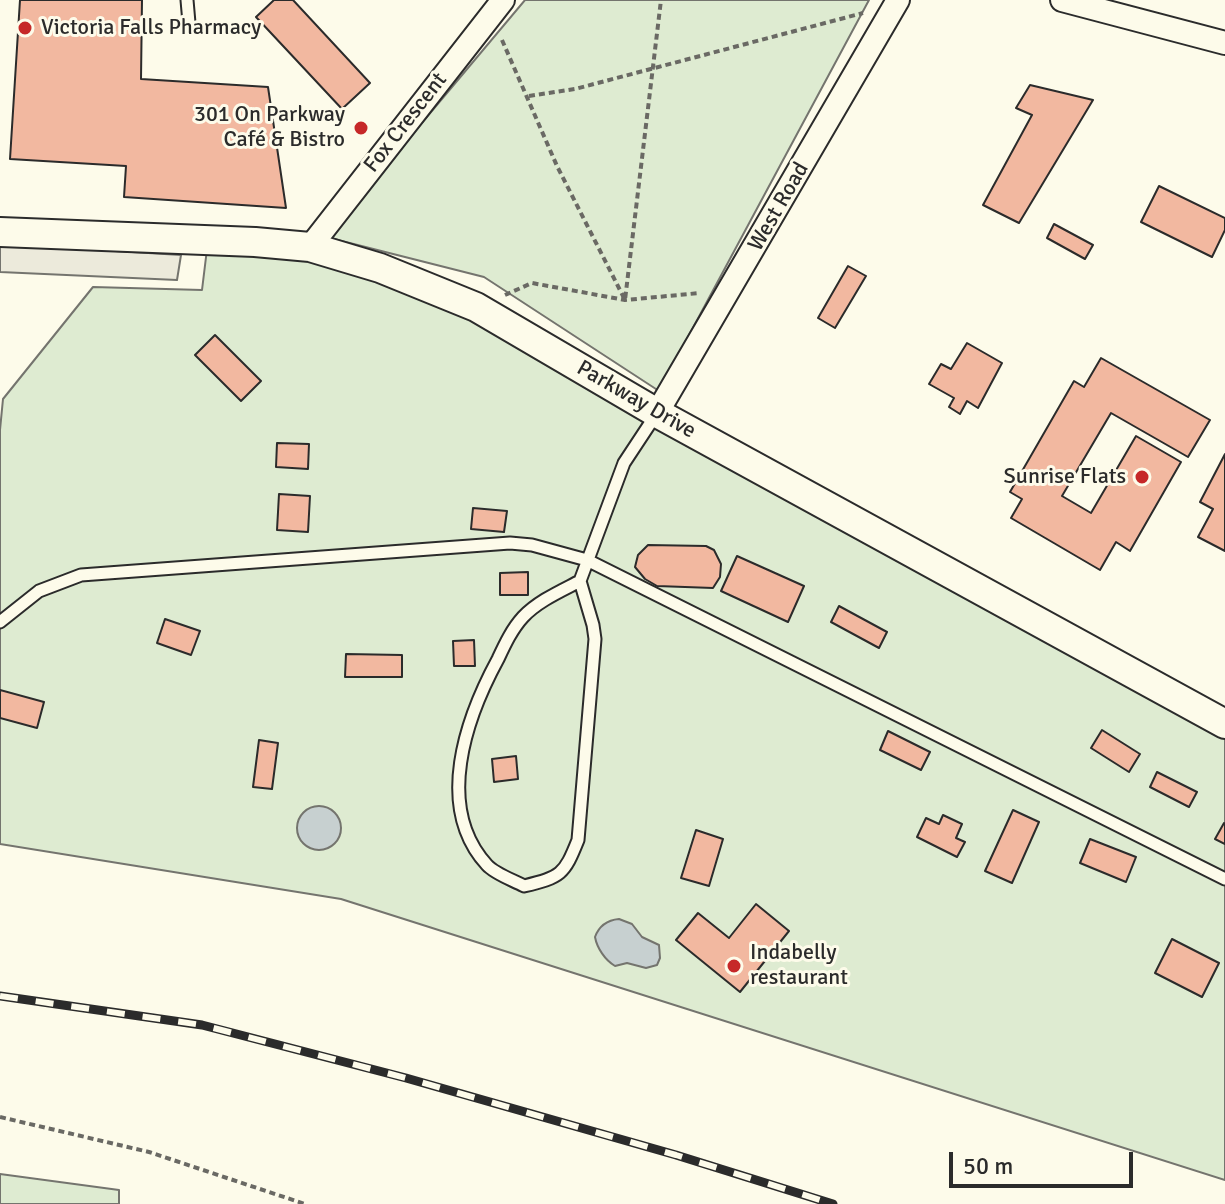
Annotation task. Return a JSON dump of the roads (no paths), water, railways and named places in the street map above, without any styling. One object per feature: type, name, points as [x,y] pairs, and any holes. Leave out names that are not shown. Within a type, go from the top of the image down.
[{"type":"street","points":[[1062,0],[1225,43]]},
{"type":"street","name":"West Road","points":[[657,413],[897,2]]},
{"type":"street","name":"Fox Crescent","points":[[310,247],[497,7]]},
{"type":"street","name":"Parkway Drive","points":[[0,232],[190,238],[310,247],[380,268],[476,307],[657,413],[1225,724]]},
{"type":"lane","points":[[187,0],[189,23]]},
{"type":"lane","points":[[580,581],[537,604],[514,628],[486,680],[462,743],[459,786],[467,834],[488,867],[524,886],[550,880],[566,868],[578,840],[595,639],[580,581],[624,463],[657,413]]},
{"type":"lane","points":[[0,622],[39,591],[81,575],[510,543],[532,545],[587,560],[1225,879]]},
{"type":"railway","points":[[0,996],[202,1025],[406,1078],[676,1155],[833,1204]]},
{"type":"place","name":"Victoria Falls Pharmacy","points":[[25,28]]},
{"type":"place","name":"301 On Parkway Café & Bistro","points":[[361,128]]},
{"type":"place","name":"Sunrise Flats","points":[[1142,477]]},
{"type":"place","name":"Indabelly restaurant","points":[[734,966]]}]
